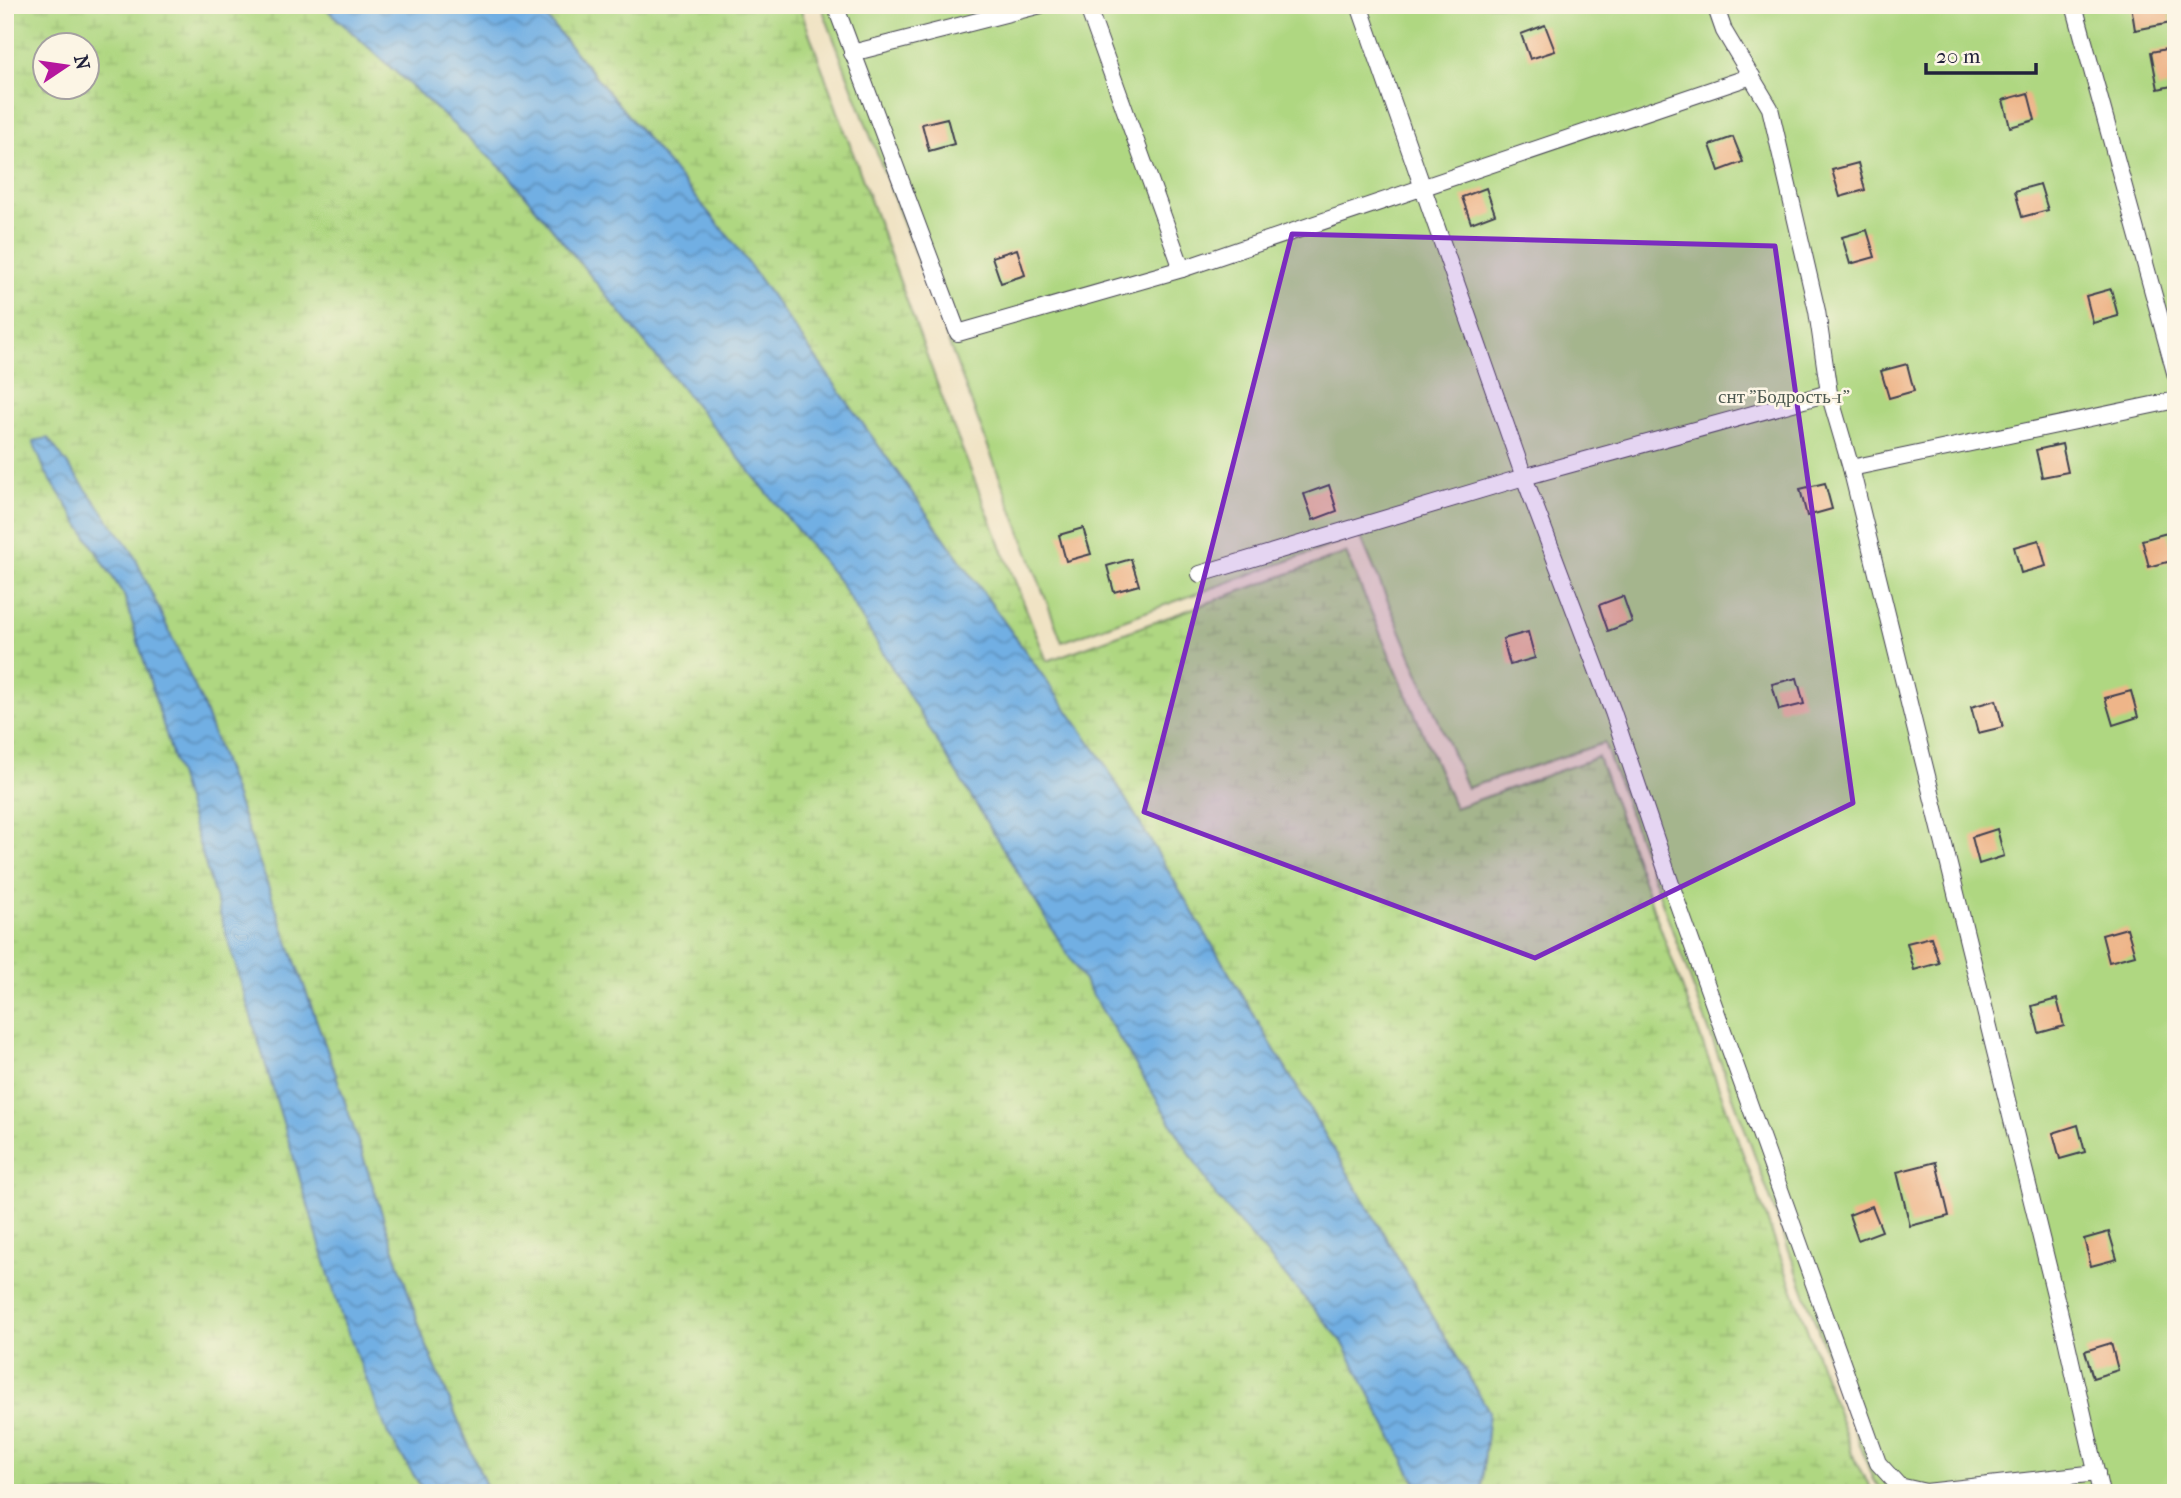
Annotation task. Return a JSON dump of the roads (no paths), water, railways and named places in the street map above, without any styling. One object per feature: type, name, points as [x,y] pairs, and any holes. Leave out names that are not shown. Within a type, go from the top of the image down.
[{"type":"lane","points":[[835,5],[958,333],[1182,269],[1752,76]]},
{"type":"lane","points":[[852,53],[1041,5]]},
{"type":"lane","points":[[1087,5],[1182,269]]},
{"type":"lane","points":[[1359,5],[1524,477],[1613,712],[1677,902],[1878,1462],[1899,1486],[1926,1492],[2096,1473]]},
{"type":"lane","points":[[1715,5],[1724,31],[1770,108],[1817,311],[1829,393],[1851,468],[2101,1493]]},
{"type":"lane","points":[[2074,5],[2176,376]]},
{"type":"lane","points":[[1199,574],[1524,477],[1829,393]]},
{"type":"lane","points":[[1851,468],[2176,400]]},
{"type":"water","points":[[322,5],[536,5],[733,242],[1100,756],[1489,1411],[1481,1493],[1421,1493],[1342,1341],[1216,1196],[839,581],[507,173]]},
{"type":"water","points":[[48,438],[132,551],[201,700],[335,1072],[424,1340],[489,1493],[425,1493],[388,1434],[341,1315],[124,595],[45,471],[33,441]]},
{"type":"park label","name":"снт \"Бодрость-1\"","points":[[1784,396]]}]
